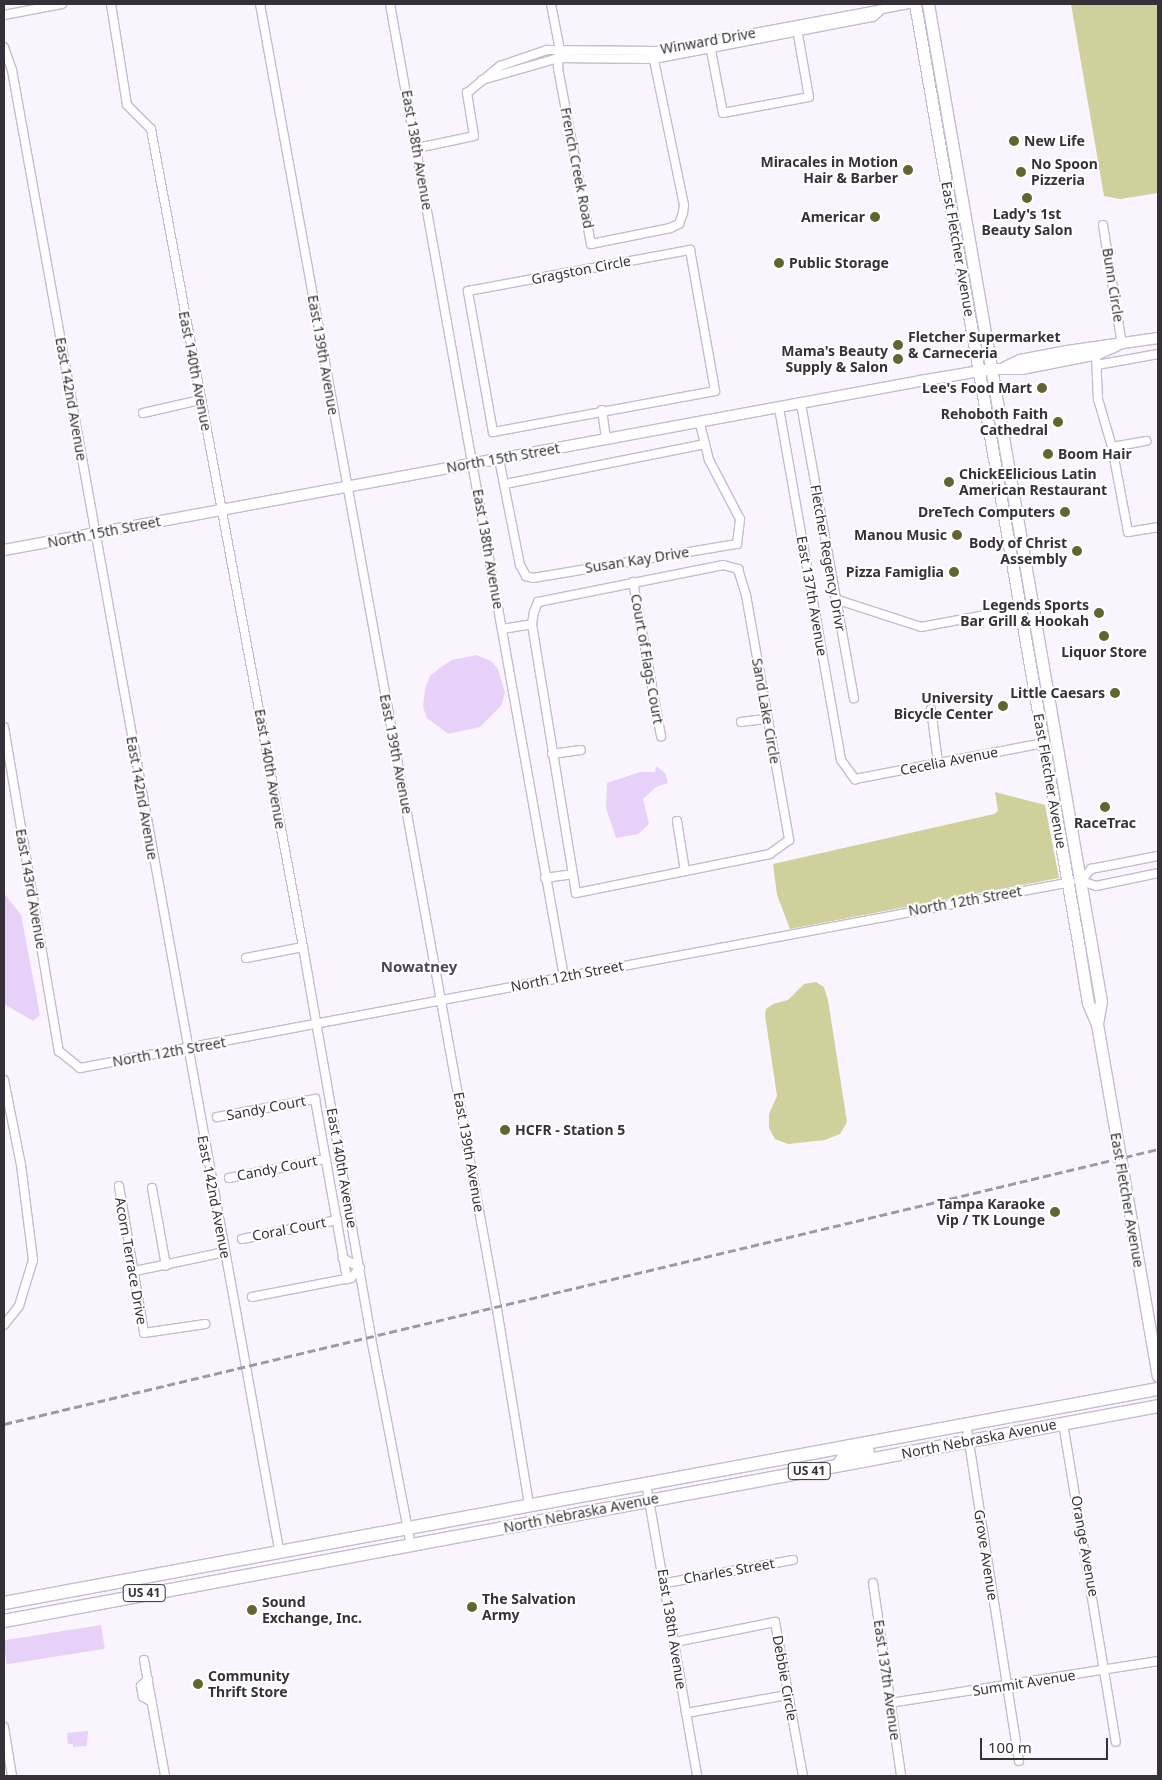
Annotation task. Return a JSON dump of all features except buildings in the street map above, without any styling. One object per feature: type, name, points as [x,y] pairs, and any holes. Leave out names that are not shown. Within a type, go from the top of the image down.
[{"type":"main road","name":"East Fletcher Avenue","points":[[915,4],[1088,1002],[1097,1024],[1158,1376]]},
{"type":"main road","name":"East Fletcher Avenue","points":[[928,4],[962,196],[997,369],[1032,606],[1102,1001],[1097,1024]]},
{"type":"main road","points":[[938,132],[951,130]]},
{"type":"main road","points":[[949,198],[962,196]]},
{"type":"main road","points":[[1043,743],[1055,768],[1062,803],[1072,825]]},
{"type":"main road","name":"North Nebraska Avenue","points":[[4,1603],[279,1550],[1158,1389]]},
{"type":"main road","name":"North Nebraska Avenue","points":[[4,1621],[296,1565],[1158,1406]]},
{"type":"main road","points":[[839,1466],[844,1455],[902,1442],[919,1433]]},
{"type":"main road","points":[[708,1489],[764,1469],[795,1464],[809,1452]]},
{"type":"main road","points":[[424,1524],[427,1542]]},
{"type":"main road","points":[[279,1550],[287,1562],[296,1565]]},
{"type":"street","points":[[4,15],[62,4]]},
{"type":"street","name":"East 140th Avenue","points":[[111,4],[127,105],[151,129],[303,947],[411,1545]]},
{"type":"street","name":"East 139th Avenue","points":[[260,4],[346,486],[442,1000],[529,1504]]},
{"type":"street","name":"East 138th Avenue","points":[[390,4],[474,464],[545,878],[564,976]]},
{"type":"street","name":"French Creek Road","points":[[552,4],[559,54],[558,68],[591,244],[679,224],[684,205],[652,50]]},
{"type":"street","name":"Winward Drive","points":[[417,148],[474,136],[467,93],[481,81],[559,54],[652,50],[710,44],[797,28],[873,9],[884,10],[909,4]]},
{"type":"street","points":[[710,44],[723,113],[801,99],[809,97],[797,28]]},
{"type":"street","name":"Winward Drive","points":[[559,54],[654,59],[710,44]]},
{"type":"street","name":"East 142nd Avenue","points":[[4,47],[12,70],[187,1049],[279,1550]]},
{"type":"street","name":"Bunn Circle","points":[[1103,226],[1119,346]]},
{"type":"street","name":"Gragston Circle","points":[[690,250],[715,391],[602,410],[493,432],[468,291],[690,250]]},
{"type":"street","name":"North 15th Street","points":[[4,550],[346,486],[997,369],[1029,359],[1097,346],[1119,346],[1158,338]]},
{"type":"street","name":"North 15th Street","points":[[997,369],[1022,369],[1097,360],[1119,346]]},
{"type":"street","points":[[1158,354],[1097,360],[1098,400],[1112,447],[1128,532],[1158,527]]},
{"type":"street","points":[[143,413],[200,400]]},
{"type":"street","name":"Fletcher Regency Drivr","points":[[801,404],[854,698]]},
{"type":"street","name":"East 137th Avenue","points":[[779,408],[840,760],[856,779]]},
{"type":"street","points":[[602,410],[606,440]]},
{"type":"street","name":"Susan Kay Drive","points":[[499,459],[520,565],[526,576],[533,578],[737,544],[740,519],[709,460],[700,423]]},
{"type":"street","points":[[1112,447],[1146,441]]},
{"type":"street","points":[[504,484],[705,444]]},
{"type":"street","name":"Sand Lake Circle","points":[[723,565],[738,569],[746,595],[789,840],[770,854],[576,893],[532,624],[538,602],[723,565]]},
{"type":"street","name":"Court of Flags Court","points":[[633,582],[661,736]]},
{"type":"street","points":[[835,600],[921,627],[1032,606]]},
{"type":"street","points":[[502,629],[532,624]]},
{"type":"street","points":[[931,709],[938,762]]},
{"type":"street","points":[[741,722],[767,719]]},
{"type":"street","name":"East 143rd Avenue","points":[[4,727],[59,1052]]},
{"type":"street","name":"Cecelia Avenue","points":[[856,779],[1043,743]]},
{"type":"street","points":[[552,754],[581,750]]},
{"type":"street","points":[[677,822],[685,871]]},
{"type":"street","points":[[1081,881],[1091,869],[1158,856]]},
{"type":"street","name":"North 12th Street","points":[[59,1052],[80,1068],[317,1025],[564,976],[1067,882],[1081,881],[1096,886],[1158,873]]},
{"type":"street","points":[[545,878],[572,874]]},
{"type":"street","points":[[246,958],[303,947]]},
{"type":"street","points":[[4,1080],[21,1165],[33,1260],[19,1306],[4,1325]]},
{"type":"street","name":"Sandy Court","points":[[216,1117],[315,1099],[326,1159]]},
{"type":"street","points":[[326,1159],[347,1279]]},
{"type":"street","name":"Candy Court","points":[[229,1178],[326,1159]]},
{"type":"street","name":"Acorn Terrace Drive","points":[[119,1186],[144,1334],[205,1324]]},
{"type":"street","points":[[152,1188],[166,1266]]},
{"type":"street","name":"Coral Court","points":[[242,1239],[337,1220]]},
{"type":"street","points":[[134,1271],[166,1266],[225,1252]]},
{"type":"street","points":[[252,1297],[347,1279],[360,1268],[343,1258]]},
{"type":"street","name":"Grove Avenue","points":[[966,1423],[1019,1761]]},
{"type":"street","name":"Orange Avenue","points":[[1063,1423],[1106,1670],[1116,1742]]},
{"type":"street","name":"East 138th Avenue","points":[[646,1483],[666,1583],[697,1776]]},
{"type":"street","name":"Charles Street","points":[[666,1583],[793,1560]]},
{"type":"street","name":"East 137th Avenue","points":[[873,1583],[900,1776]]},
{"type":"street","name":"Debbie Circle","points":[[675,1642],[776,1622],[787,1695],[803,1776]]},
{"type":"street","points":[[144,1660],[148,1679],[141,1686],[144,1697],[152,1702],[165,1776]]},
{"type":"street","name":"Summit Avenue","points":[[890,1703],[1007,1687],[1158,1661]]},
{"type":"street","points":[[686,1713],[787,1695]]},
{"type":"street","points":[[4,1727],[12,1776]]},
{"type":"green space","points":[[1071,4],[1158,4],[1158,193],[1120,199],[1104,196]]},
{"type":"green space","points":[[995,792],[1045,805],[1059,878],[790,929],[777,895],[773,864],[994,814],[998,811]]},
{"type":"green space","points":[[816,982],[824,987],[828,1000],[847,1122],[840,1134],[825,1140],[788,1144],[775,1139],[769,1128],[769,1114],[777,1096],[765,1015],[766,1009],[773,1004],[788,1000],[804,984]]},
{"type":"shaded area","points":[[476,655],[491,661],[498,669],[505,693],[501,706],[480,727],[448,734],[427,718],[423,707],[425,689],[430,676],[441,667],[452,660]]},
{"type":"shaded area","points":[[656,766],[665,773],[668,783],[656,787],[643,799],[649,824],[638,834],[616,838],[606,808],[607,783],[640,772],[655,772]]},
{"type":"shaded area","points":[[4,893],[21,915],[40,1015],[33,1021],[4,1004]]},
{"type":"shaded area","points":[[101,1625],[105,1649],[7,1664],[4,1640]]},
{"type":"shaded area","points":[[88,1731],[87,1746],[73,1747],[73,1744],[68,1744],[67,1733]]},
{"type":"railway","points":[[4,1424],[1158,1149]]},
{"type":"place","name":"New Life","points":[[1014,141]]},
{"type":"place","name":"Miracales in Motion Hair & Barber","points":[[908,170]]},
{"type":"place","name":"No Spoon Pizzeria","points":[[1021,172]]},
{"type":"place","name":"Lady's 1st Beauty Salon","points":[[1027,198]]},
{"type":"place","name":"Americar","points":[[875,217]]},
{"type":"place","name":"Public Storage","points":[[779,263]]},
{"type":"place","name":"Fletcher Supermarket & Carneceria","points":[[898,345]]},
{"type":"place","name":"Mama's Beauty Supply & Salon","points":[[898,359]]},
{"type":"place","name":"Lee's Food Mart","points":[[1042,388]]},
{"type":"place","name":"Rehoboth Faith Cathedral","points":[[1058,422]]},
{"type":"place","name":"Boom Hair","points":[[1048,454]]},
{"type":"place","name":"ChickEElicious Latin American Restaurant","points":[[949,482]]},
{"type":"place","name":"DreTech Computers","points":[[1065,512]]},
{"type":"place","name":"Manou Music","points":[[957,535]]},
{"type":"place","name":"Body of Christ Assembly","points":[[1077,551]]},
{"type":"place","name":"Pizza Famiglia","points":[[954,572]]},
{"type":"place","name":"Legends Sports Bar Grill & Hookah","points":[[1099,613]]},
{"type":"place","name":"Liquor Store","points":[[1104,636]]},
{"type":"place","name":"Little Caesars","points":[[1115,693]]},
{"type":"place","name":"University Bicycle Center","points":[[1003,706]]},
{"type":"place","name":"RaceTrac","points":[[1105,807]]},
{"type":"place","name":"HCFR - Station 5","points":[[505,1130]]},
{"type":"place","name":"Tampa Karaoke Vip / TK Lounge","points":[[1055,1212]]},
{"type":"place","name":"The Salvation Army","points":[[472,1607]]},
{"type":"place","name":"Sound Exchange, Inc.","points":[[252,1610]]},
{"type":"place","name":"Community Thrift Store","points":[[198,1684]]},
{"type":"district","name":"Nowatney","points":[[419,967]]}]
